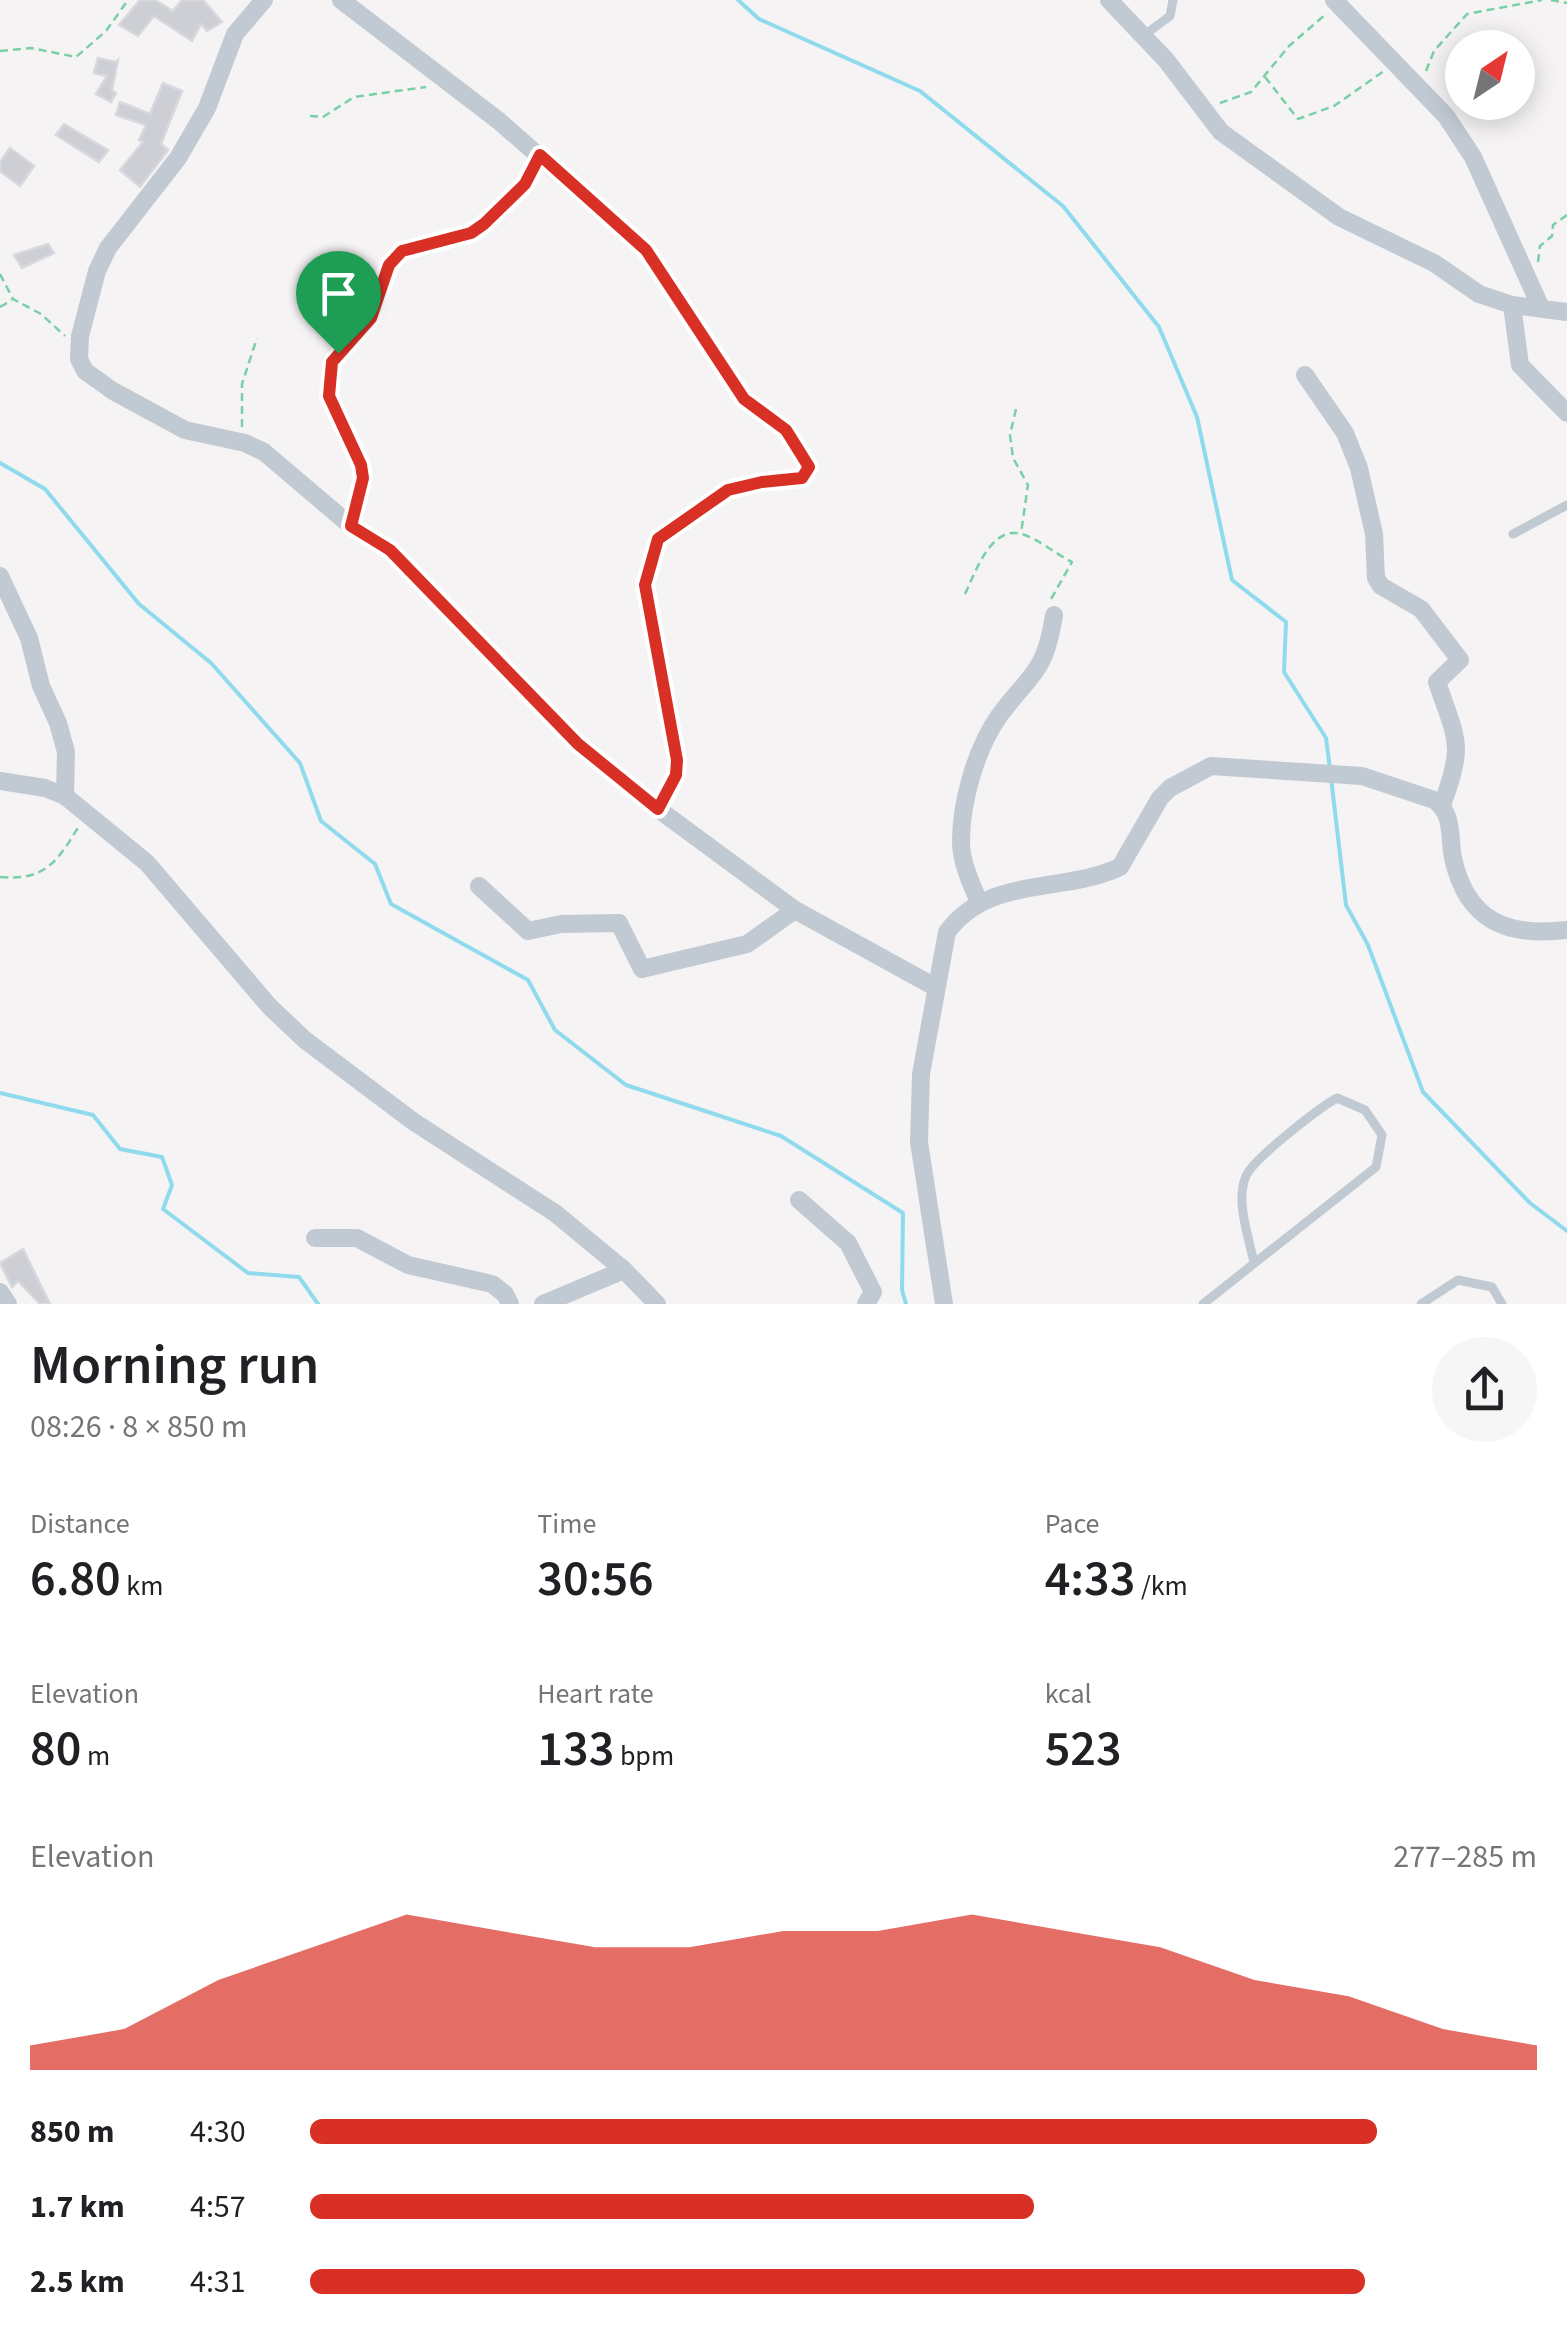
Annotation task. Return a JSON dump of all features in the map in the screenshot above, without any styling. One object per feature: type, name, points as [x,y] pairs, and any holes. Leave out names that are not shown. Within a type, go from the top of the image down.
[{"type":"street","points":[[264,0],[235,34],[207,108],[178,158],[108,248],[98,271],[80,348],[84,371],[185,430],[244,443],[281,465],[351,526],[390,550],[578,744],[658,809],[795,910],[935,987]]},
{"type":"street","points":[[341,0],[540,155],[646,250],[744,399],[786,430],[809,467],[802,478],[728,490],[658,539],[645,585],[677,760],[676,775],[658,809]]},
{"type":"street","points":[[1109,0],[1205,112],[1242,148],[1339,217],[1434,263],[1479,294],[1512,306],[1567,312]]},
{"type":"street","points":[[1336,2],[1446,116],[1473,157],[1542,308]]},
{"type":"street","points":[[351,526],[363,478],[361,465],[329,396],[332,362],[371,318],[389,265],[402,251],[471,233],[484,224],[525,184],[540,155]]},
{"type":"street","points":[[1512,306],[1512,330],[1520,365],[1567,413]]},
{"type":"street","points":[[1306,375],[1345,434],[1359,468],[1374,534],[1376,578],[1381,586],[1421,610],[1460,660],[1437,682],[1457,739],[1458,760],[1442,805],[1464,888],[1482,911],[1503,928],[1567,930]]},
{"type":"street","points":[[0,576],[29,638],[41,686],[58,724],[66,752],[65,796]]},
{"type":"street","points":[[980,902],[961,844],[965,804],[985,739],[1002,712],[1035,675],[1049,647],[1054,615]]},
{"type":"street","points":[[944,1304],[919,1142],[920,1074],[947,932],[957,918],[1006,891],[1120,867],[1160,798],[1170,788],[1211,766],[1362,776],[1442,805]]},
{"type":"street","points":[[0,781],[45,788],[87,812],[159,875],[270,1006],[305,1040],[414,1122],[555,1213],[624,1270],[657,1304]]},
{"type":"street","points":[[478,886],[528,931],[561,924],[620,922],[642,969],[747,944],[795,910]]},
{"type":"street","points":[[799,1200],[848,1243],[872,1292],[866,1304]]},
{"type":"street","points":[[315,1238],[357,1238],[408,1265],[492,1284],[506,1294],[510,1304]]},
{"type":"street","points":[[543,1304],[624,1270]]},
{"type":"street","points":[[0,1292],[8,1304]]},
{"type":"lane","points":[[1143,36],[1170,16],[1173,0]]},
{"type":"lane","points":[[1513,534],[1567,505]]},
{"type":"lane","points":[[1203,1304],[1376,1167],[1382,1135],[1365,1110],[1337,1098],[1316,1110],[1246,1174],[1242,1201],[1254,1263]]},
{"type":"lane","points":[[1421,1304],[1458,1280],[1492,1288],[1502,1304]]},
{"type":"path","points":[[0,50],[31,48],[76,57],[106,31],[128,0]]},
{"type":"path","points":[[1413,84],[1428,70],[1434,51],[1468,14],[1542,0]]},
{"type":"path","points":[[1551,0],[1567,2]]},
{"type":"path","points":[[1205,112],[1251,92],[1288,46],[1336,2]]},
{"type":"path","points":[[1265,77],[1298,119],[1334,106],[1393,64]]},
{"type":"path","points":[[310,116],[322,117],[354,98],[407,93],[447,81]]},
{"type":"path","points":[[1529,282],[1540,246],[1552,236],[1553,225],[1567,216]]},
{"type":"path","points":[[0,274],[13,299],[41,314],[80,348]]},
{"type":"path","points":[[0,306],[13,299]]},
{"type":"path","points":[[244,443],[242,384],[256,338]]},
{"type":"path","points":[[1016,408],[1010,435],[1013,458],[1028,485],[1021,534]]},
{"type":"path","points":[[965,594],[987,549],[1006,534],[1021,534],[1072,562],[1050,601],[1054,615]]},
{"type":"path","points":[[0,876],[22,879],[42,873],[87,812]]},
{"type":"building","points":[[140,0],[155,0],[173,11],[182,0],[203,0],[222,22],[207,31],[201,24],[192,41],[154,16],[138,36],[119,25]]},
{"type":"building","points":[[98,58],[118,60],[112,90],[116,93],[111,102],[96,94],[107,76],[94,73]]},
{"type":"building","points":[[163,83],[182,91],[161,144],[168,150],[140,187],[120,170],[143,142],[139,140],[146,125],[116,115],[120,102],[150,114]]},
{"type":"building","points":[[64,124],[108,150],[99,162],[56,135]]},
{"type":"building","points":[[10,148],[34,166],[20,186],[0,171],[0,162]]},
{"type":"building","points":[[48,244],[54,253],[22,268],[14,255]]},
{"type":"building","points":[[23,1249],[50,1304],[40,1304],[18,1281],[12,1287],[0,1263]]},
{"type":"waterway","points":[[738,0],[759,19],[920,91],[1063,206],[1159,327],[1197,417],[1232,580],[1286,622],[1284,672],[1326,738],[1330,769]]},
{"type":"waterway","points":[[0,463],[45,489],[139,604],[211,663],[300,763],[321,821],[375,864],[391,904],[528,980],[555,1030],[626,1085],[781,1136],[903,1213],[902,1290],[906,1304]]},
{"type":"waterway","points":[[1331,778],[1346,905],[1368,945],[1423,1092],[1530,1203],[1567,1231]]},
{"type":"waterway","points":[[0,1093],[93,1115],[120,1149],[162,1157],[172,1185],[163,1209],[248,1273],[299,1277],[318,1304]]},
{"type":"route","points":[[540,155],[646,250],[744,399],[786,430],[802,452],[809,467],[802,478],[728,490],[658,539],[645,585],[677,760],[676,775],[658,809],[578,744],[390,550],[351,526],[363,478],[361,465],[329,396],[328,376],[338,353],[371,318],[389,265],[402,251],[471,233],[484,224],[525,184],[540,155]]}]
